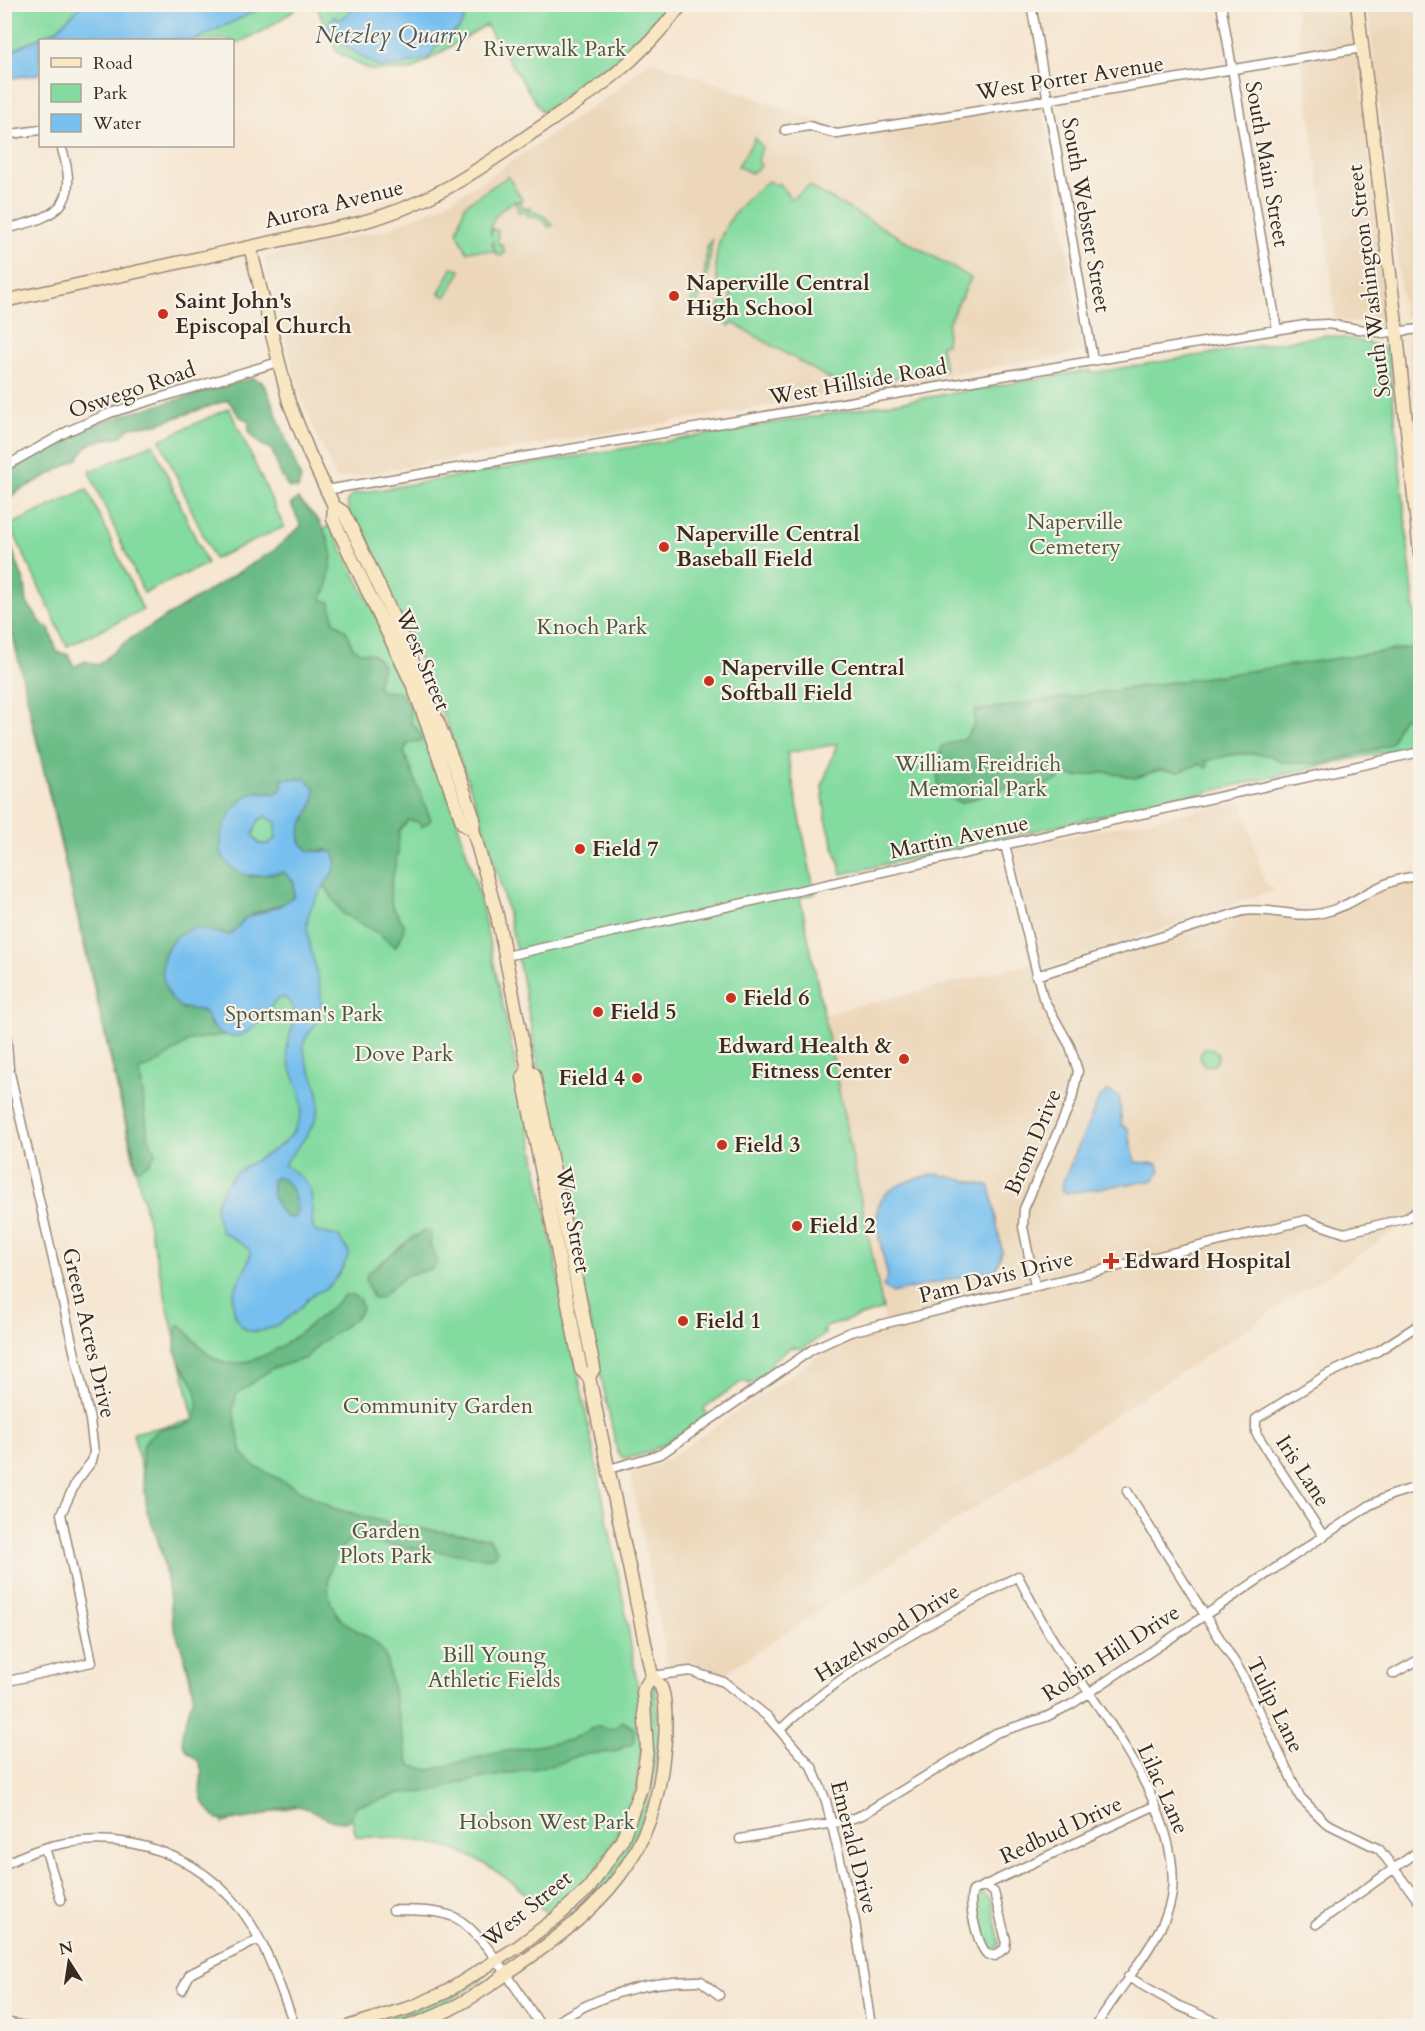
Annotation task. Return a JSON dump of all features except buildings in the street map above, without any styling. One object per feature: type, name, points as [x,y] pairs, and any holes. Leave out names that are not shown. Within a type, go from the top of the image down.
[{"type":"street","name":"Aurora Avenue","points":[[4,301],[382,217],[442,192],[617,75],[660,33],[682,4]]},
{"type":"street","name":"South Webster Street","points":[[1031,4],[1093,360]]},
{"type":"street","name":"South Main Street","points":[[1221,4],[1277,330]]},
{"type":"street","name":"South Washington Street","points":[[1357,4],[1420,554]]},
{"type":"street","name":"West Porter Avenue","points":[[785,130],[809,126],[837,134],[1362,48]]},
{"type":"street","points":[[4,135],[39,130]]},
{"type":"street","points":[[4,229],[46,218],[55,212],[64,200],[68,182],[61,147]]},
{"type":"street","name":"West Street","points":[[250,247],[278,362],[300,432],[334,506],[333,519],[413,686],[463,824],[473,830],[497,915],[528,1070],[534,1074],[594,1368],[589,1377],[652,1676],[661,1687],[665,1746],[657,1798],[634,1855],[598,1904],[561,1936],[506,1976],[448,2011],[409,2026]]},
{"type":"street","name":"West Hillside Road","points":[[326,490],[1277,330],[1328,324],[1367,331],[1396,332],[1420,329]]},
{"type":"street","name":"Oswego Road","points":[[4,467],[69,431],[110,413],[278,362]]},
{"type":"street","name":"Martin Avenue","points":[[506,956],[1420,752]]},
{"type":"street","name":"Brom Drive","points":[[1005,845],[1036,976],[1048,1010],[1070,1046],[1078,1071],[1072,1098],[1024,1209],[1023,1227],[1035,1286]]},
{"type":"street","points":[[1036,976],[1243,911],[1254,909],[1308,915],[1323,913],[1387,882],[1420,876]]},
{"type":"street","name":"Green Acres Drive","points":[[4,1004],[9,1069],[93,1436],[92,1461],[76,1482],[61,1514],[92,1662],[4,1682]]},
{"type":"street","name":"Pam Davis Drive","points":[[609,1469],[661,1454],[813,1350],[850,1332],[1306,1220],[1344,1233],[1407,1218],[1420,1209]]},
{"type":"street","name":"Iris Lane","points":[[1324,1537],[1256,1433],[1255,1424],[1266,1411],[1328,1374],[1390,1345],[1420,1324]]},
{"type":"street","name":"Robin Hill Drive","points":[[740,1839],[862,1815],[987,1738],[1005,1729],[1057,1713],[1370,1505],[1391,1495],[1420,1486]]},
{"type":"street","name":"Tulip Lane","points":[[1127,1491],[1242,1674],[1300,1797],[1317,1817],[1379,1849],[1396,1868],[1420,1903]]},
{"type":"street","name":"Lilac Lane","points":[[1018,1576],[1045,1627],[1123,1744],[1154,1806],[1172,1853],[1173,1889],[1160,1927],[1096,2026]]},
{"type":"street","name":"Hazelwood Drive","points":[[780,1730],[854,1670],[948,1613],[1018,1576]]},
{"type":"street","points":[[1394,1674],[1420,1659]]},
{"type":"street","name":"Emerald Drive","points":[[652,1676],[690,1671],[716,1678],[757,1707],[780,1730],[817,1776],[860,1948],[871,2026]]},
{"type":"street","name":"West Street","points":[[350,2026],[428,2001],[496,1962],[556,1918],[579,1898],[602,1872],[622,1840],[641,1788],[647,1750],[643,1690],[652,1676]]},
{"type":"street","name":"Redbud Drive","points":[[985,1886],[994,1892],[1006,1940],[1005,1948],[995,1956],[987,1954],[982,1949],[970,1900],[973,1891],[1154,1806]]},
{"type":"street","points":[[4,1865],[45,1848],[78,1840],[104,1839],[128,1841],[165,1852],[195,1868],[221,1888],[242,1911],[259,1939],[295,2026]]},
{"type":"street","points":[[45,1848],[61,1900]]},
{"type":"street","points":[[1316,1924],[1420,1850]]},
{"type":"street","points":[[393,1910],[431,1912],[454,1918],[472,1931],[541,2026]]},
{"type":"street","points":[[182,1990],[190,1974],[259,1939]]},
{"type":"street","points":[[1128,1977],[1179,2006],[1227,2026]]},
{"type":"street","points":[[551,2026],[602,1997],[645,1985],[701,1981],[719,1995]]},
{"type":"street","points":[[4,2022],[25,2026]]},
{"type":"shaded area","points":[[1295,5],[1351,5],[1391,328],[1335,320],[1328,248]]},
{"type":"shaded area","points":[[1367,5],[1420,5],[1420,316],[1404,317]]},
{"type":"shaded area","name":"Naperville Central High School","points":[[651,60],[851,133],[1042,101],[1084,352],[336,479],[298,391],[264,257],[388,229],[441,206],[486,179],[614,92]]},
{"type":"shaded area","points":[[1420,336],[1420,415],[1414,416],[1408,338]]},
{"type":"shaded area","points":[[1242,802],[1265,883],[1274,890],[1038,972],[1012,847]]},
{"type":"shaded area","name":"Edward Hospital","points":[[1420,876],[1420,1214],[722,1675],[705,1668],[668,1666],[630,1473],[658,1464],[674,1455],[830,1348],[863,1335],[887,1330],[823,1014],[1033,963],[1037,976],[1241,912],[1312,915],[1335,909],[1375,887]]},
{"type":"green space","points":[[5,5],[82,5],[56,30],[5,54]]},
{"type":"green space","points":[[267,5],[301,5],[265,30],[234,45],[234,39],[195,39]]},
{"type":"green space","name":"Riverwalk Park","points":[[316,5],[672,5],[613,63],[542,112],[486,25],[412,70],[370,70],[337,52]]},
{"type":"green space","points":[[755,138],[762,147],[758,161],[761,166],[751,173],[738,166]]},
{"type":"green space","points":[[508,176],[522,200],[515,201],[500,211],[492,225],[491,236],[492,229],[498,231],[498,244],[502,244],[505,253],[500,256],[496,254],[492,240],[494,252],[472,250],[467,252],[457,232],[465,205]]},
{"type":"green space","points":[[768,181],[776,185],[779,183],[791,199],[809,186],[971,278],[948,323],[946,344],[941,345],[945,370],[839,387],[837,383],[733,323],[730,326],[727,324],[728,321],[714,314],[723,299],[728,302],[732,295],[718,284],[716,267],[720,238],[726,225],[744,202]]},
{"type":"green space","points":[[515,202],[521,202],[523,208],[531,207],[531,211],[544,216],[553,225],[549,227],[541,219],[528,216],[527,212],[519,213]]},
{"type":"green space","points":[[712,239],[708,274],[699,297],[697,311],[688,307],[704,279],[707,247]]},
{"type":"green space","points":[[453,267],[461,271],[446,297],[439,293]]},
{"type":"green space","points":[[1325,335],[1366,342],[1388,350],[1420,662],[1420,744],[842,874],[826,819],[822,786],[837,744],[787,753],[815,894],[800,897],[883,1309],[826,1327],[823,1331],[826,1333],[802,1349],[791,1347],[772,1361],[771,1366],[774,1368],[750,1384],[743,1381],[705,1407],[704,1410],[708,1414],[666,1443],[643,1454],[621,1457],[617,1451],[574,1249],[502,889],[478,811],[447,724],[411,640],[350,516],[347,501],[353,494],[1090,370],[1091,373]]},
{"type":"green space","points":[[253,378],[262,382],[268,392],[301,479],[298,489],[288,487],[272,450],[260,444],[249,432],[249,421],[239,416],[228,400],[157,424],[130,427],[121,436],[94,442],[86,447],[78,459],[15,493],[5,504],[5,473],[69,436],[103,421]]},
{"type":"green space","points":[[229,408],[284,527],[214,559],[160,440]]},
{"type":"green space","points":[[153,444],[207,564],[144,593],[89,472]]},
{"type":"green space","points":[[87,489],[143,610],[67,646],[10,525]]},
{"type":"green space","points":[[298,499],[319,521],[328,539],[332,556],[327,589],[322,597],[323,600],[330,602],[334,621],[348,633],[353,647],[372,654],[379,660],[383,666],[377,685],[381,691],[399,692],[410,705],[411,723],[423,740],[408,744],[404,752],[431,820],[422,827],[418,822],[409,820],[399,831],[398,852],[390,891],[392,906],[404,924],[403,934],[395,947],[378,933],[343,914],[324,885],[334,871],[328,850],[309,851],[300,842],[300,825],[313,805],[306,779],[281,779],[283,786],[277,794],[257,792],[242,800],[236,807],[223,835],[220,852],[250,877],[284,872],[294,882],[294,896],[280,905],[255,913],[230,935],[202,930],[190,931],[174,940],[167,948],[162,970],[168,992],[183,1009],[192,1008],[205,1012],[211,1026],[224,1035],[191,1040],[154,1065],[140,1070],[148,1137],[156,1152],[150,1162],[140,1169],[137,1168],[5,602],[4,528],[25,584],[27,603],[43,625],[49,628],[57,652],[69,655],[74,667],[85,661],[98,665],[128,640],[273,551],[301,526],[291,504]]},
{"type":"green space","points":[[330,525],[375,614],[417,710],[445,782],[479,894],[532,1142],[625,1609],[640,1702],[643,1736],[636,1789],[620,1831],[589,1880],[550,1916],[506,1878],[463,1853],[415,1840],[356,1837],[347,1795],[223,1823],[133,1433],[194,1420],[30,712]]},
{"type":"green space","name":"William Freidrich Memorial Park","points":[[1414,647],[1420,680],[1416,714],[1401,719],[1392,742],[1387,746],[1322,764],[1282,762],[1269,755],[1236,754],[1205,761],[1208,764],[1207,768],[1199,764],[1179,772],[1159,770],[1135,778],[1106,772],[1077,777],[1063,775],[1052,782],[1038,786],[1003,788],[960,803],[939,791],[937,769],[942,746],[966,738],[975,723],[974,711]]},
{"type":"green space","points":[[1209,1048],[1215,1051],[1218,1057],[1215,1063],[1209,1066],[1203,1063],[1200,1057],[1203,1051]]},
{"type":"green space","points":[[277,1177],[287,1183],[293,1192],[297,1214],[292,1218],[285,1217],[274,1200],[272,1180]]},
{"type":"green space","points":[[427,1230],[431,1233],[430,1244],[437,1262],[432,1269],[407,1275],[380,1298],[373,1298],[366,1281],[367,1274],[412,1238]]},
{"type":"green space","name":"Garden Plots Park","points":[[345,1295],[353,1295],[360,1300],[362,1309],[356,1318],[320,1343],[306,1358],[271,1369],[236,1395],[233,1409],[242,1453],[254,1466],[333,1508],[399,1526],[489,1538],[497,1550],[494,1556],[487,1558],[350,1540],[342,1547],[331,1567],[328,1589],[334,1610],[347,1624],[372,1640],[386,1658],[408,1761],[412,1766],[430,1770],[496,1753],[570,1740],[597,1726],[614,1729],[622,1721],[634,1728],[634,1743],[613,1752],[579,1755],[558,1764],[458,1783],[433,1792],[401,1793],[357,1805],[349,1821],[334,1821],[310,1809],[296,1806],[255,1817],[217,1820],[203,1803],[200,1792],[202,1771],[199,1762],[187,1751],[183,1743],[182,1733],[193,1697],[191,1676],[173,1624],[164,1556],[147,1511],[142,1449],[147,1439],[161,1428],[183,1426],[194,1420],[197,1404],[196,1392],[177,1355],[175,1342],[177,1326],[181,1325],[200,1347],[214,1358],[230,1363],[247,1361],[266,1355],[302,1332]]},
{"type":"green space","points":[[655,1685],[658,1717],[658,1749],[646,1810],[634,1840],[601,1893],[578,1917],[518,1959],[592,1892],[628,1839],[646,1788],[652,1746],[650,1694]]},
{"type":"green space","points":[[981,1892],[991,1899],[1000,1943],[994,1951],[984,1946],[974,1900]]},
{"type":"green space","points":[[482,1977],[483,1980],[428,2013],[400,2022],[366,2026],[449,1996]]},
{"type":"water","points":[[82,4],[268,5],[197,39],[39,39],[39,74],[5,79],[5,54],[56,30]]},
{"type":"water","name":"Netzley Quarry","points":[[354,5],[464,5],[467,13],[459,29],[440,41],[429,58],[399,66],[379,67],[335,40],[327,28],[333,16],[338,19],[344,18]]},
{"type":"water","points":[[281,779],[306,779],[315,789],[313,803],[301,827],[300,842],[309,851],[333,852],[337,863],[310,909],[307,925],[310,948],[319,981],[321,1004],[319,1019],[305,1039],[304,1048],[318,1093],[319,1105],[312,1126],[284,1165],[309,1186],[312,1198],[313,1228],[316,1232],[338,1236],[349,1252],[341,1271],[328,1287],[311,1296],[277,1325],[257,1332],[240,1325],[233,1304],[236,1287],[249,1260],[250,1252],[248,1248],[221,1231],[215,1208],[232,1177],[277,1148],[292,1134],[298,1124],[302,1105],[301,1097],[287,1051],[294,1022],[293,1009],[283,997],[272,1004],[261,1021],[245,1033],[237,1036],[222,1034],[210,1022],[205,1012],[179,1006],[171,997],[163,976],[163,964],[165,953],[179,935],[190,930],[205,929],[230,935],[246,918],[278,907],[294,896],[294,882],[284,872],[247,875],[234,869],[226,861],[221,851],[223,829],[236,807],[249,795],[277,794],[283,786]],"holes":[[[266,816],[276,823],[276,838],[268,844],[259,844],[253,835],[258,821]],[[277,1177],[286,1182],[293,1192],[297,1214],[293,1218],[285,1217],[274,1200],[272,1180]]]},
{"type":"water","points":[[1108,1091],[1119,1096],[1122,1125],[1128,1129],[1135,1162],[1158,1164],[1160,1171],[1154,1180],[1067,1193],[1062,1191],[1061,1186],[1099,1099]]},
{"type":"water","points":[[937,1174],[990,1186],[1002,1252],[996,1269],[892,1293],[883,1286],[888,1277],[879,1236],[878,1207],[884,1196],[894,1187]]},
{"type":"place","name":"Naperville Central High School","points":[[674,296]]},
{"type":"place","name":"Saint John's Episcopal Church","points":[[163,314]]},
{"type":"place","name":"Naperville Central Baseball Field","points":[[664,547]]},
{"type":"place","name":"Naperville Central Softball Field","points":[[709,681]]},
{"type":"place","name":"Field 7","points":[[580,849]]},
{"type":"place","name":"Field 6","points":[[731,998]]},
{"type":"place","name":"Field 5","points":[[598,1012]]},
{"type":"place","name":"Edward Health & Fitness Center","points":[[904,1059]]},
{"type":"place","name":"Field 4","points":[[637,1078]]},
{"type":"place","name":"Field 3","points":[[722,1145]]},
{"type":"place","name":"Field 2","points":[[797,1226]]},
{"type":"place","name":"Edward Hospital","points":[[1111,1261]]},
{"type":"place","name":"Field 1","points":[[683,1321]]},
{"type":"park label","name":"Naperville Cemetery","points":[[1075,534]]},
{"type":"park label","name":"Knoch Park","points":[[592,627]]},
{"type":"park label","name":"Sportsman's Park","points":[[304,1014]]},
{"type":"park label","name":"Dove Park","points":[[404,1054]]},
{"type":"park label","name":"Community Garden","points":[[438,1406]]},
{"type":"park label","name":"Bill Young Athletic Fields","points":[[494,1668]]},
{"type":"park label","name":"Hobson West Park","points":[[547,1822]]}]
